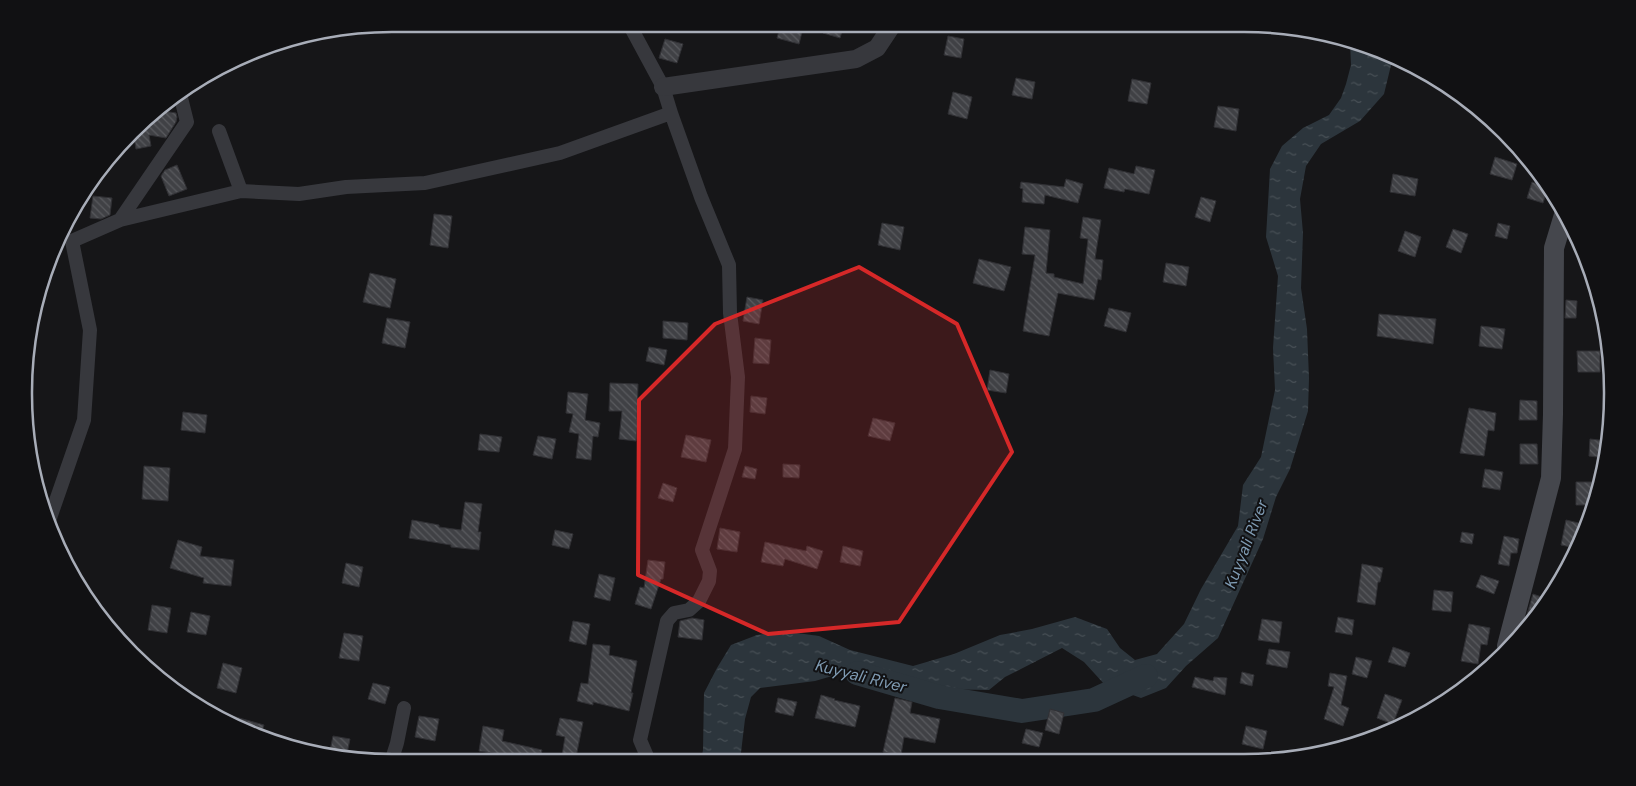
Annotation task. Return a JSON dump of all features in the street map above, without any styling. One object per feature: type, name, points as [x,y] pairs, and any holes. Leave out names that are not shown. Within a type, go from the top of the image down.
[{"type":"main road","points":[[1511,634],[1551,478],[1554,248],[1561,225]]},
{"type":"street","points":[[634,32],[663,88],[701,197],[729,265],[730,313],[738,377],[735,449],[702,550],[710,571],[709,581],[699,601],[689,610],[674,612],[667,620],[640,740],[646,754]]},
{"type":"street","points":[[663,88],[856,59],[876,48],[887,32]]},
{"type":"street","points":[[120,220],[187,122],[182,101]]},
{"type":"street","points":[[53,511],[84,420],[90,330],[72,241],[120,220],[241,191],[299,194],[346,187],[425,183],[560,153],[671,113]]},
{"type":"street","points":[[219,131],[241,191]]},
{"type":"street","points":[[394,754],[404,708]]},
{"type":"highlighted area","points":[[859,267],[957,324],[1012,452],[899,622],[768,634],[638,575],[639,400],[715,324]]},
{"type":"water","points":[[1350,49],[1391,65],[1384,94],[1360,121],[1321,144],[1306,166],[1300,199],[1303,233],[1301,288],[1307,329],[1308,411],[1290,469],[1276,497],[1263,539],[1218,638],[1186,666],[1166,688],[1141,698],[1105,685],[1084,662],[1062,648],[1005,677],[989,690],[934,689],[839,674],[815,681],[760,688],[751,697],[745,719],[741,754],[702,754],[704,693],[731,645],[757,635],[782,631],[819,636],[850,650],[913,666],[954,654],[1000,635],[1032,629],[1075,617],[1107,629],[1120,648],[1135,660],[1157,654],[1184,624],[1201,589],[1238,526],[1243,485],[1261,457],[1275,390],[1273,348],[1278,276],[1266,237],[1270,169],[1282,146],[1303,128],[1329,115],[1341,98],[1351,65]]},
{"type":"building","points":[[779,32],[802,32],[799,44],[777,38]]},
{"type":"building","points":[[823,32],[842,32],[840,38]]},
{"type":"building","points":[[948,36],[964,39],[961,58],[944,55]]},
{"type":"building","points":[[665,39],[683,44],[677,63],[659,58]]},
{"type":"building","points":[[1016,78],[1035,82],[1032,99],[1012,95]]},
{"type":"building","points":[[1132,79],[1151,83],[1147,104],[1128,101]]},
{"type":"building","points":[[953,92],[972,97],[967,119],[948,114]]},
{"type":"building","points":[[1218,106],[1239,109],[1236,131],[1214,127]]},
{"type":"building","points":[[168,112],[176,113],[176,122],[166,138],[149,135],[151,146],[136,149],[135,141],[155,122]]},
{"type":"building","points":[[1495,157],[1517,164],[1512,180],[1490,174]]},
{"type":"building","points":[[177,165],[187,189],[169,196],[161,176],[165,170]]},
{"type":"building","points":[[1136,166],[1155,170],[1149,194],[1125,189],[1124,192],[1104,188],[1109,168],[1134,174]]},
{"type":"building","points":[[1393,174],[1418,179],[1415,196],[1390,192]]},
{"type":"building","points":[[1066,179],[1083,184],[1078,203],[1045,195],[1044,204],[1022,202],[1023,189],[1020,188],[1021,182],[1064,187]]},
{"type":"building","points":[[1532,182],[1536,183],[1545,196],[1543,203],[1527,198]]},
{"type":"building","points":[[93,196],[112,198],[110,215],[101,219],[90,218]]},
{"type":"building","points":[[1201,197],[1216,201],[1210,222],[1195,217]]},
{"type":"building","points":[[434,214],[452,216],[448,248],[430,245]]},
{"type":"building","points":[[1083,217],[1101,220],[1095,259],[1103,260],[1101,280],[1098,279],[1094,300],[1058,293],[1049,336],[1023,331],[1035,255],[1022,254],[1025,227],[1050,230],[1046,273],[1054,274],[1054,277],[1083,284],[1088,239],[1080,238]]},
{"type":"building","points":[[882,223],[904,227],[900,250],[878,245]]},
{"type":"building","points":[[1498,223],[1510,226],[1507,239],[1495,236]]},
{"type":"building","points":[[1453,229],[1468,234],[1461,253],[1446,247]]},
{"type":"building","points":[[1405,231],[1421,237],[1415,257],[1398,251]]},
{"type":"building","points":[[979,259],[1011,267],[1004,291],[973,283]]},
{"type":"building","points":[[1166,263],[1189,267],[1186,286],[1163,282]]},
{"type":"building","points":[[370,273],[396,279],[390,308],[363,302]]},
{"type":"building","points":[[747,297],[763,300],[759,324],[743,321]]},
{"type":"building","points":[[1566,300],[1577,301],[1576,318],[1565,318]]},
{"type":"building","points":[[1109,308],[1131,313],[1126,332],[1104,326]]},
{"type":"building","points":[[1379,314],[1436,319],[1433,344],[1377,336]]},
{"type":"building","points":[[387,318],[410,322],[405,348],[382,343]]},
{"type":"building","points":[[663,321],[688,323],[687,340],[663,338]]},
{"type":"building","points":[[1481,326],[1505,329],[1502,349],[1479,346]]},
{"type":"building","points":[[755,338],[771,340],[769,364],[753,363]]},
{"type":"building","points":[[649,347],[667,350],[664,365],[646,361]]},
{"type":"building","points":[[1577,351],[1600,351],[1600,372],[1578,372]]},
{"type":"building","points":[[990,370],[1009,374],[1006,393],[987,390]]},
{"type":"building","points":[[610,383],[638,384],[636,441],[619,439],[622,411],[609,411]]},
{"type":"building","points":[[568,392],[588,394],[585,420],[600,423],[598,437],[593,436],[591,460],[576,458],[579,434],[569,432],[573,414],[566,413]]},
{"type":"building","points":[[751,396],[767,398],[765,414],[750,412]]},
{"type":"building","points":[[1520,400],[1537,401],[1537,420],[1519,420]]},
{"type":"building","points":[[1469,408],[1496,413],[1494,431],[1488,430],[1484,456],[1460,453]]},
{"type":"building","points":[[183,412],[207,415],[205,433],[181,430]]},
{"type":"building","points":[[873,418],[895,423],[890,441],[868,436]]},
{"type":"building","points":[[480,434],[502,437],[499,452],[478,450]]},
{"type":"building","points":[[686,435],[711,440],[706,462],[681,457]]},
{"type":"building","points":[[538,436],[556,439],[552,459],[533,455]]},
{"type":"building","points":[[1590,439],[1600,440],[1598,457],[1589,456]]},
{"type":"building","points":[[1520,444],[1537,444],[1538,464],[1520,464]]},
{"type":"building","points":[[783,464],[800,465],[799,478],[783,477]]},
{"type":"building","points":[[144,466],[170,468],[168,501],[142,499]]},
{"type":"building","points":[[745,466],[757,469],[755,479],[742,477]]},
{"type":"building","points":[[1485,469],[1503,472],[1500,490],[1482,487]]},
{"type":"building","points":[[1576,482],[1592,482],[1585,505],[1576,505]]},
{"type":"building","points":[[663,483],[677,488],[673,502],[658,498]]},
{"type":"building","points":[[465,502],[482,504],[478,532],[481,532],[479,550],[451,547],[451,545],[409,538],[412,520],[461,530]]},
{"type":"building","points":[[1566,520],[1579,523],[1569,547],[1561,545]]},
{"type":"building","points":[[720,528],[740,532],[737,552],[717,549]]},
{"type":"building","points":[[555,530],[573,534],[569,549],[552,545]]},
{"type":"building","points":[[1462,532],[1474,534],[1472,544],[1460,542]]},
{"type":"building","points":[[1504,536],[1519,539],[1517,553],[1511,553],[1509,566],[1498,564]]},
{"type":"building","points":[[178,540],[202,547],[200,556],[234,560],[231,586],[203,583],[204,578],[170,568]]},
{"type":"building","points":[[765,542],[806,551],[807,546],[823,551],[817,569],[785,559],[783,566],[761,562]]},
{"type":"building","points":[[843,546],[863,551],[860,566],[840,562]]},
{"type":"building","points":[[648,560],[665,562],[663,579],[661,579],[651,609],[635,604],[640,587],[644,588]]},
{"type":"building","points":[[346,563],[363,567],[359,587],[342,583]]},
{"type":"building","points":[[1362,564],[1383,568],[1380,582],[1378,582],[1375,605],[1357,602]]},
{"type":"building","points":[[599,574],[615,578],[610,601],[594,597]]},
{"type":"building","points":[[1481,575],[1499,581],[1494,594],[1476,587]]},
{"type":"building","points":[[1434,590],[1453,592],[1451,612],[1432,610]]},
{"type":"building","points":[[1533,594],[1540,597],[1529,612],[1527,615]]},
{"type":"building","points":[[152,605],[171,608],[167,633],[148,630]]},
{"type":"building","points":[[191,612],[210,616],[206,635],[187,632]]},
{"type":"building","points":[[1338,617],[1354,620],[1352,635],[1335,632]]},
{"type":"building","points":[[692,618],[704,620],[702,640],[678,637],[680,621]]},
{"type":"building","points":[[1262,619],[1282,622],[1279,643],[1258,640]]},
{"type":"building","points":[[573,621],[590,624],[586,645],[569,641]]},
{"type":"building","points":[[1469,624],[1490,628],[1487,645],[1481,644],[1478,664],[1461,661]]},
{"type":"building","points":[[344,633],[363,636],[359,661],[339,658]]},
{"type":"building","points":[[593,644],[610,646],[609,655],[637,661],[629,711],[593,702],[593,705],[577,701],[581,683],[588,684]]},
{"type":"building","points":[[1393,647],[1410,653],[1405,667],[1388,662]]},
{"type":"building","points":[[1269,649],[1290,652],[1287,668],[1266,664]]},
{"type":"building","points":[[1356,657],[1372,661],[1367,678],[1352,674]]},
{"type":"building","points":[[223,663],[242,668],[236,693],[217,688]]},
{"type":"building","points":[[1242,672],[1254,675],[1252,686],[1240,683]]},
{"type":"building","points":[[1330,673],[1347,676],[1341,705],[1349,708],[1343,726],[1324,719],[1334,687],[1328,686]]},
{"type":"building","points":[[1195,677],[1213,681],[1214,677],[1227,678],[1225,695],[1192,687]]},
{"type":"building","points":[[373,683],[390,687],[385,704],[368,699]]},
{"type":"building","points":[[1385,694],[1402,700],[1395,719],[1389,722],[1377,718]]},
{"type":"building","points":[[821,695],[860,706],[855,727],[815,718]]},
{"type":"building","points":[[778,698],[797,702],[793,716],[775,712]]},
{"type":"building","points":[[895,698],[912,702],[910,713],[940,719],[935,743],[904,737],[901,754],[883,752]]},
{"type":"building","points":[[1050,709],[1064,713],[1059,734],[1045,730]]},
{"type":"building","points":[[419,716],[439,719],[435,741],[415,737]]},
{"type":"building","points":[[237,717],[264,725],[263,729]]},
{"type":"building","points":[[560,718],[583,722],[577,754],[562,754],[565,737],[556,735]]},
{"type":"building","points":[[483,726],[504,730],[502,741],[542,750],[541,754],[498,754],[479,751]]},
{"type":"building","points":[[1246,726],[1267,731],[1263,749],[1242,744]]},
{"type":"building","points":[[1026,729],[1043,733],[1039,747],[1022,743]]},
{"type":"building","points":[[333,736],[350,739],[348,750],[331,748]]},
{"type":"waterway","name":"Kuyyali River","points":[[857,673],[939,697],[1022,711],[1094,700],[1146,676]]}]
